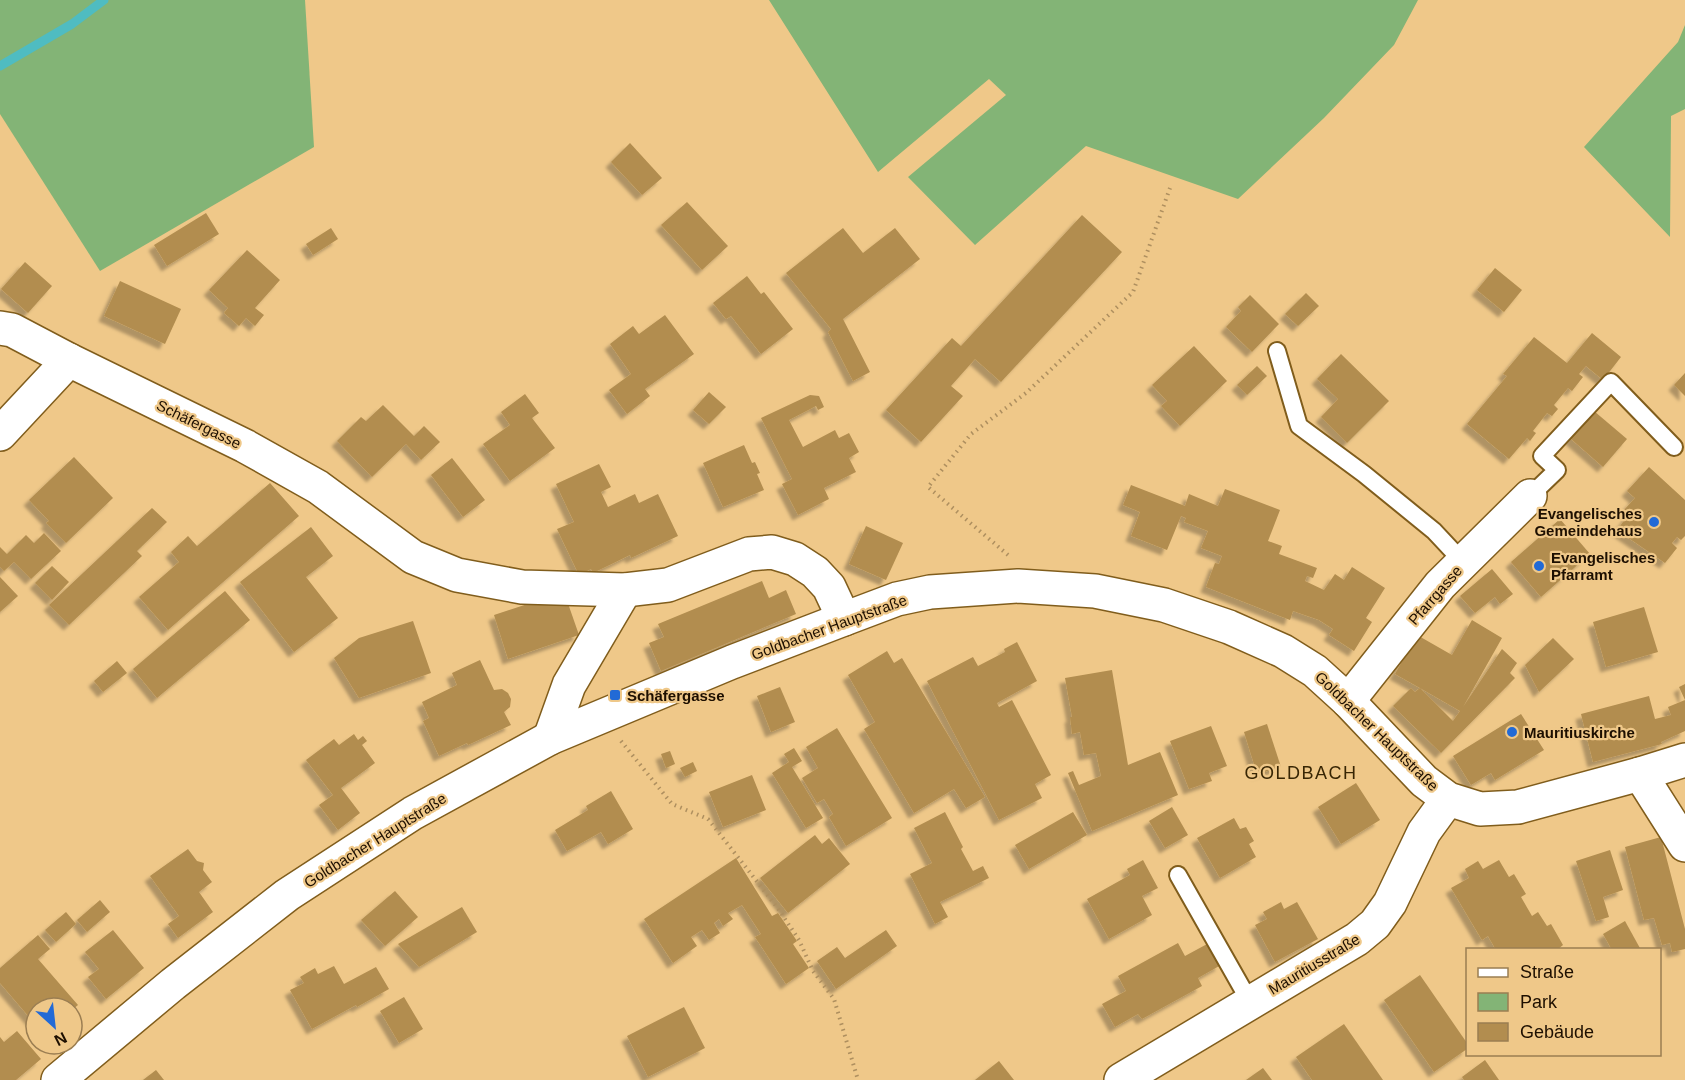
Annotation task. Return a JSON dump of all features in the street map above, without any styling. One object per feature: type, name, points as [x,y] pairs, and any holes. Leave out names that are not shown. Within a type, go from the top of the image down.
[{"type":"street","name":"Schäfergasse","points":[[0,328],[12,330],[245,446],[318,487],[413,557],[458,574],[522,587],[625,590],[668,585],[749,554],[772,552],[795,559],[815,573],[829,587],[844,619]]},
{"type":"street","points":[[0,434],[69,360]]},
{"type":"street","name":"Pfarrgasse","points":[[1348,701],[1440,585],[1530,496]]},
{"type":"street","name":"Goldbacher Hauptstraße","points":[[58,1080],[173,984],[287,895],[413,813],[550,738],[732,662],[897,599],[930,592],[1018,586],[1095,591],[1164,605],[1229,627],[1283,651],[1315,671],[1348,701],[1424,781],[1448,799],[1480,809],[1518,807],[1685,760]]},
{"type":"street","points":[[550,738],[569,685],[625,590]]},
{"type":"street","points":[[1640,774],[1685,845]]},
{"type":"street","name":"Mauritiusstraße","points":[[1121,1080],[1356,939],[1375,924],[1390,903],[1424,832],[1448,799]]},
{"type":"lane","points":[[1277,351],[1299,426],[1364,474],[1434,531],[1463,562]]},
{"type":"lane","points":[[1530,496],[1557,470],[1542,456],[1611,382],[1674,447]]},
{"type":"lane","points":[[1178,875],[1250,1002]]},
{"type":"path","points":[[1047,588],[928,487],[971,434],[1026,393],[1133,292],[1170,188]]},
{"type":"path","points":[[602,717],[672,804],[708,819],[777,907],[799,940],[813,971],[834,999],[858,1080]]},
{"type":"green space","points":[[0,0],[305,0],[314,147],[100,271],[0,114]]},
{"type":"green space","points":[[769,0],[1418,0],[1394,45],[1324,118],[1238,199],[1086,146],[975,245],[908,177],[1006,95],[989,79],[878,172]]},
{"type":"green space","points":[[1685,25],[1685,109],[1671,116],[1670,237],[1584,147],[1678,42]]},
{"type":"building","points":[[630,143],[662,178],[642,195],[611,162]]},
{"type":"building","points":[[687,202],[728,246],[702,270],[661,225]]},
{"type":"building","points":[[206,213],[219,234],[167,266],[154,245]]},
{"type":"building","points":[[1082,215],[1122,252],[1001,382],[975,359],[951,386],[963,396],[921,442],[886,410],[952,338],[961,346]]},
{"type":"building","points":[[331,228],[338,239],[313,255],[306,244]]},
{"type":"building","points":[[843,228],[863,253],[895,228],[920,259],[843,319],[870,372],[853,381],[828,332],[831,329],[786,273]]},
{"type":"building","points":[[247,250],[280,280],[255,308],[264,315],[255,326],[246,318],[239,326],[224,313],[228,308],[209,290]]},
{"type":"building","points":[[25,262],[52,286],[28,313],[1,289]]},
{"type":"building","points":[[1495,268],[1522,290],[1504,312],[1477,290]]},
{"type":"building","points":[[747,276],[761,294],[764,292],[793,329],[761,354],[731,316],[726,319],[713,303]]},
{"type":"building","points":[[120,281],[181,309],[165,344],[104,316]]},
{"type":"building","points":[[1306,293],[1319,306],[1298,326],[1285,314]]},
{"type":"building","points":[[1250,295],[1279,324],[1252,352],[1226,327],[1241,311],[1238,307]]},
{"type":"building","points":[[665,315],[694,354],[645,389],[650,396],[627,414],[609,390],[631,374],[610,344],[633,326],[639,334]]},
{"type":"building","points":[[1592,333],[1621,357],[1603,380],[1586,366],[1579,374],[1583,377],[1572,391],[1568,388],[1554,405],[1558,409],[1552,416],[1547,413],[1533,431],[1536,433],[1530,441],[1527,438],[1509,459],[1467,424],[1507,376],[1503,374],[1534,337],[1567,363]]},
{"type":"building","points":[[1194,346],[1227,381],[1180,426],[1161,406],[1167,401],[1152,385]]},
{"type":"building","points":[[1341,354],[1389,401],[1347,443],[1321,417],[1338,399],[1317,379]]},
{"type":"building","points":[[1257,366],[1267,376],[1247,395],[1237,385]]},
{"type":"building","points":[[1685,373],[1685,396],[1674,385]]},
{"type":"building","points":[[709,392],[726,407],[709,424],[693,410]]},
{"type":"building","points":[[525,394],[539,413],[532,418],[555,448],[510,481],[483,444],[510,425],[501,412]]},
{"type":"building","points":[[810,395],[819,396],[824,407],[818,410],[816,406],[789,420],[803,447],[835,430],[839,438],[849,433],[859,452],[849,458],[856,472],[824,488],[829,499],[798,515],[782,484],[792,479],[761,418]]},
{"type":"building","points":[[383,405],[414,436],[424,426],[440,442],[421,460],[406,444],[372,477],[337,441],[361,417],[366,421]]},
{"type":"building","points":[[1594,411],[1627,439],[1603,467],[1570,438]]},
{"type":"building","points":[[744,445],[752,463],[755,462],[760,473],[757,474],[764,490],[723,507],[703,463]]},
{"type":"building","points":[[74,457],[113,498],[66,543],[46,523],[49,521],[29,500]]},
{"type":"building","points":[[452,458],[485,500],[463,517],[431,475]]},
{"type":"building","points":[[599,464],[611,487],[601,492],[608,507],[635,494],[639,503],[658,494],[678,536],[593,573],[591,569],[579,575],[557,529],[574,522],[556,484]]},
{"type":"building","name":"Evangelisches Gemeindehaus","points":[[1649,467],[1685,500],[1685,536],[1681,540],[1677,537],[1672,543],[1677,548],[1665,563],[1617,530],[1629,514],[1624,510],[1635,498],[1627,491]]},
{"type":"building","points":[[270,483],[299,516],[168,630],[139,597],[179,562],[171,552],[188,536],[197,546]]},
{"type":"building","points":[[1131,485],[1185,506],[1189,494],[1218,506],[1225,489],[1280,510],[1268,541],[1282,546],[1279,554],[1317,568],[1313,578],[1307,576],[1305,581],[1324,590],[1335,574],[1344,580],[1352,567],[1385,588],[1366,618],[1372,622],[1354,651],[1329,635],[1333,629],[1319,620],[1293,611],[1290,620],[1206,587],[1215,563],[1219,564],[1222,556],[1201,548],[1208,531],[1184,522],[1186,518],[1181,516],[1167,550],[1131,536],[1140,512],[1123,505]]},
{"type":"building","points":[[152,508],[167,522],[137,551],[142,556],[69,625],[49,605]]},
{"type":"building","points":[[1560,519],[1590,554],[1541,597],[1511,562]]},
{"type":"building","points":[[866,526],[903,543],[886,580],[849,564]]},
{"type":"building","points":[[311,527],[333,556],[306,577],[338,618],[294,652],[240,582]]},
{"type":"building","points":[[44,533],[61,551],[31,579],[14,562],[4,571],[0,567],[0,547],[7,554],[26,535],[34,543]]},
{"type":"building","points":[[52,566],[69,582],[52,600],[35,583]]},
{"type":"building","points":[[1492,569],[1513,594],[1500,604],[1495,597],[1475,613],[1460,596]]},
{"type":"building","points":[[0,577],[18,596],[0,612]]},
{"type":"building","points":[[762,581],[769,598],[786,590],[796,614],[661,671],[649,643],[664,637],[658,624]]},
{"type":"building","points":[[225,591],[250,620],[157,698],[133,669]]},
{"type":"building","points":[[564,592],[579,635],[508,659],[494,615]]},
{"type":"building","points":[[1644,607],[1658,652],[1606,667],[1593,622]]},
{"type":"building","points":[[1472,620],[1502,638],[1463,707],[1502,649],[1517,663],[1510,673],[1515,678],[1441,753],[1393,706],[1411,688],[1415,692],[1420,688],[1395,674],[1417,635],[1452,655]],"holes":[[[1420,688],[1460,711],[1453,721]]]},
{"type":"building","points":[[413,621],[431,673],[359,698],[334,658],[359,638]]},
{"type":"building","points":[[1553,638],[1574,659],[1539,692],[1525,665]]},
{"type":"building","points":[[1017,642],[1037,681],[997,703],[999,707],[1012,700],[1051,775],[1035,784],[1042,798],[999,820],[927,681],[973,657],[978,666],[1005,652],[1004,649]]},
{"type":"building","points":[[887,651],[894,663],[902,658],[985,797],[966,808],[954,789],[914,813],[864,729],[875,722],[848,675]]},
{"type":"building","points":[[480,660],[494,690],[502,689],[511,699],[510,707],[504,712],[511,725],[439,756],[423,721],[429,718],[422,702],[457,685],[452,673]]},
{"type":"building","points":[[117,661],[127,673],[103,692],[94,681]]},
{"type":"building","points":[[1112,670],[1128,765],[1160,752],[1178,795],[1092,831],[1068,773],[1073,771],[1079,785],[1101,776],[1096,753],[1084,755],[1080,732],[1072,734],[1070,717],[1072,717],[1065,678]]},
{"type":"building","points":[[1685,684],[1685,700],[1679,687]]},
{"type":"building","points":[[780,687],[795,722],[771,732],[757,696]]},
{"type":"building","points":[[1649,696],[1655,719],[1671,715],[1668,707],[1685,700],[1685,731],[1661,742],[1662,744],[1593,762],[1581,714]]},
{"type":"building","name":"Mauritiuskirche","points":[[1521,714],[1544,750],[1495,780],[1491,773],[1471,785],[1453,756]]},
{"type":"building","points":[[1267,724],[1281,767],[1257,774],[1244,732]]},
{"type":"building","points":[[1211,726],[1227,766],[1209,773],[1212,781],[1189,789],[1170,741]]},
{"type":"building","points":[[837,728],[892,818],[846,846],[829,817],[833,814],[824,799],[817,803],[802,778],[818,768],[806,747]]},
{"type":"building","points":[[354,734],[358,740],[363,736],[367,741],[362,745],[375,763],[341,788],[360,813],[338,830],[319,805],[333,795],[306,760],[334,739],[339,745]]},
{"type":"building","points":[[794,748],[802,761],[792,767],[823,818],[806,828],[772,773],[789,762],[784,754]]},
{"type":"building","points":[[670,751],[675,764],[666,768],[661,754]]},
{"type":"building","points":[[693,762],[697,771],[685,777],[680,768]]},
{"type":"building","points":[[752,775],[766,810],[723,827],[709,792]]},
{"type":"building","points":[[1356,783],[1380,820],[1341,844],[1318,807]]},
{"type":"building","points":[[611,791],[633,829],[608,844],[601,832],[567,851],[555,830],[588,810],[586,806]]},
{"type":"building","points":[[1172,807],[1188,835],[1165,848],[1149,821]]},
{"type":"building","points":[[945,812],[973,871],[983,866],[989,878],[940,902],[948,917],[935,924],[910,874],[932,863],[914,828]]},
{"type":"building","points":[[1073,812],[1087,835],[1029,869],[1015,845]]},
{"type":"building","points":[[1234,818],[1240,829],[1246,827],[1254,841],[1249,844],[1256,857],[1220,878],[1197,838]]},
{"type":"building","points":[[815,835],[822,844],[829,838],[850,864],[788,913],[760,878]]},
{"type":"building","points":[[1661,837],[1685,929],[1685,949],[1672,952],[1670,943],[1662,945],[1654,918],[1644,920],[1625,847]]},
{"type":"building","points":[[188,849],[197,861],[204,863],[203,870],[212,882],[199,892],[213,912],[178,938],[168,924],[179,916],[150,876]]},
{"type":"building","points":[[1610,850],[1623,890],[1603,897],[1609,917],[1596,921],[1576,861]]},
{"type":"building","points":[[736,858],[772,916],[778,913],[797,941],[793,944],[809,968],[786,984],[755,937],[761,934],[742,905],[728,913],[733,919],[723,926],[719,919],[714,923],[720,933],[709,940],[702,930],[691,937],[697,946],[673,963],[644,919]]},
{"type":"building","points":[[1143,860],[1158,888],[1142,896],[1152,915],[1109,939],[1087,899],[1130,875],[1127,869]]},
{"type":"building","points":[[1499,860],[1509,877],[1514,874],[1526,894],[1521,897],[1532,916],[1538,912],[1547,926],[1551,924],[1563,945],[1559,948],[1495,948],[1488,936],[1482,940],[1451,888],[1469,878],[1465,869],[1478,861],[1483,869]]},
{"type":"building","points":[[395,891],[418,917],[385,946],[361,920]]},
{"type":"building","points":[[100,900],[110,912],[87,932],[77,920]]},
{"type":"building","points":[[1281,902],[1284,909],[1297,902],[1318,939],[1275,962],[1255,925],[1267,919],[1263,912]]},
{"type":"building","points":[[462,907],[477,932],[419,967],[398,944]]},
{"type":"building","points":[[66,912],[76,924],[56,942],[45,930]]},
{"type":"building","points":[[1625,921],[1640,948],[1611,948],[1603,934]]},
{"type":"building","points":[[113,930],[144,968],[106,999],[88,977],[99,969],[85,952]]},
{"type":"building","points":[[886,930],[897,946],[836,989],[817,961],[837,947],[845,958]]},
{"type":"building","points":[[38,935],[50,949],[38,959],[70,996],[24,996],[24,1011],[0,983],[0,968]]},
{"type":"building","points":[[1178,943],[1185,956],[1209,943],[1221,965],[1198,978],[1202,986],[1142,1019],[1138,1014],[1115,1027],[1102,1004],[1126,991],[1118,976]]},
{"type":"building","points":[[334,966],[344,984],[376,967],[389,989],[312,1029],[290,990],[304,983],[300,977],[315,968],[318,974]]},
{"type":"building","points":[[1420,975],[1466,1042],[1466,1050],[1434,1072],[1384,1000]]},
{"type":"building","points":[[404,997],[423,1029],[399,1043],[380,1011]]},
{"type":"building","points":[[684,1007],[705,1048],[648,1077],[627,1036]]},
{"type":"building","points":[[1344,1024],[1383,1080],[1312,1080],[1296,1057]]},
{"type":"building","points":[[17,1031],[24,1039],[24,1056],[38,1056],[41,1059],[16,1080],[0,1080],[0,1037],[4,1042]]},
{"type":"building","points":[[1485,1060],[1499,1080],[1464,1080],[1462,1077]]},
{"type":"building","points":[[999,1061],[1014,1080],[975,1080]]},
{"type":"building","points":[[1263,1068],[1272,1080],[1246,1080]]},
{"type":"building","points":[[156,1070],[164,1080],[143,1080]]},
{"type":"waterway","points":[[0,66],[72,24],[104,0]]},
{"type":"place","name":"Evangelisches Gemeindehaus","points":[[1654,522]]},
{"type":"place","name":"Evangelisches Pfarramt","points":[[1539,566]]},
{"type":"place","name":"Schäfergasse","points":[[615,695]]},
{"type":"place","name":"Mauritiuskirche","points":[[1512,732]]},
{"type":"district","name":"GOLDBACH","points":[[1301,773]]}]
